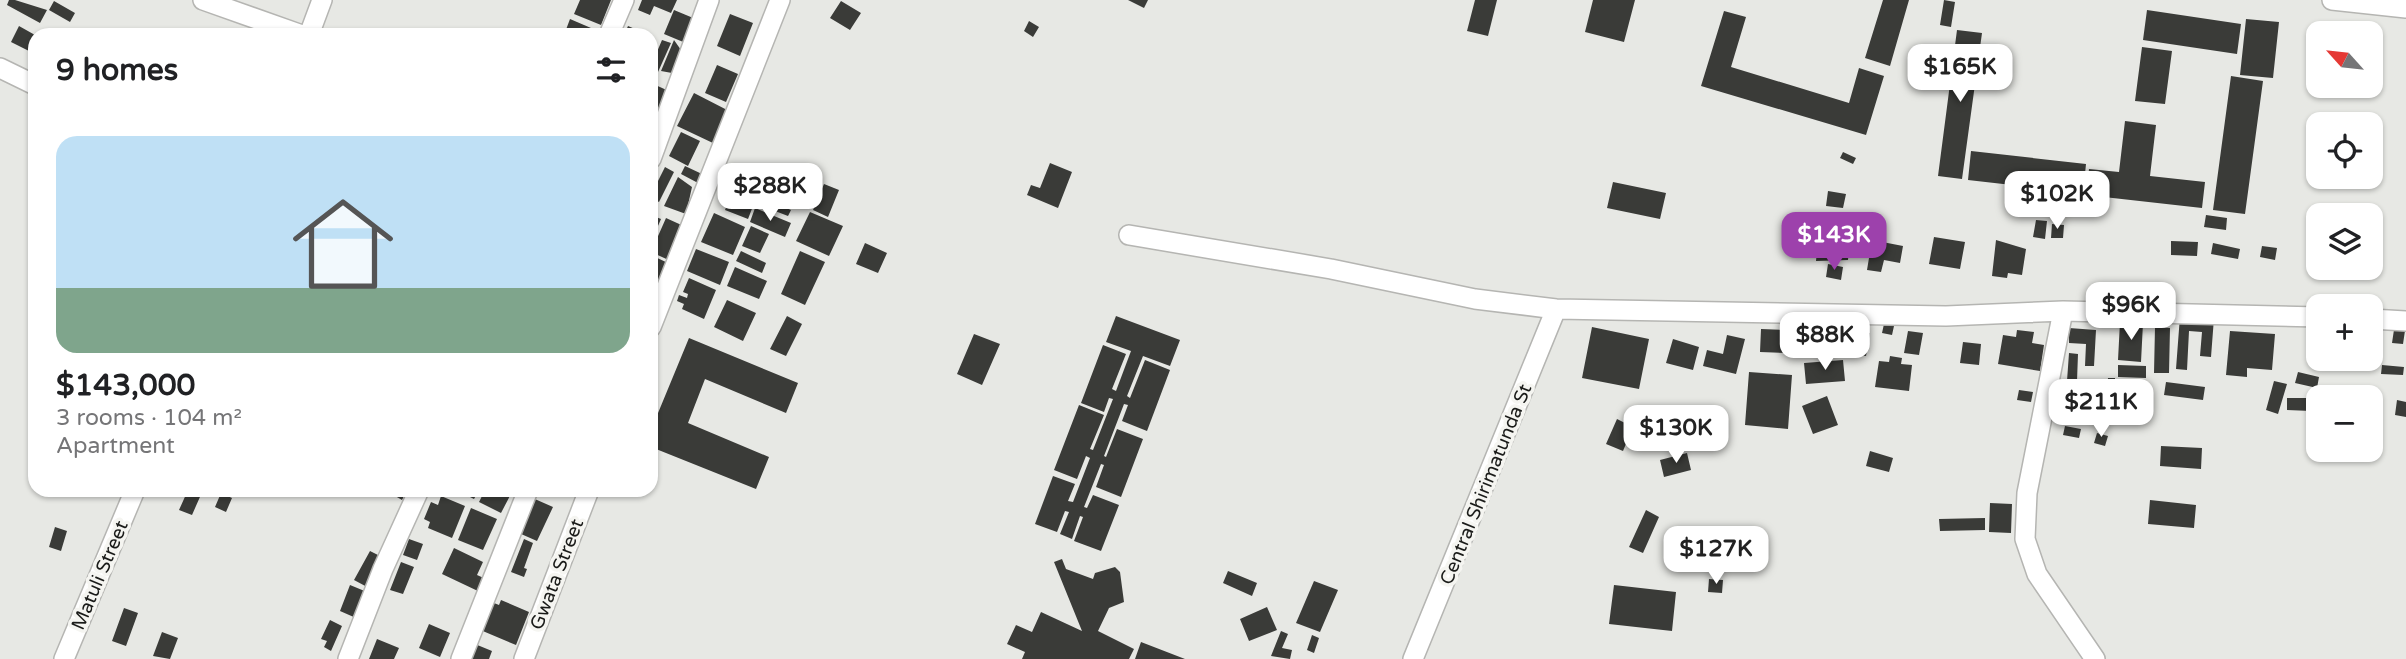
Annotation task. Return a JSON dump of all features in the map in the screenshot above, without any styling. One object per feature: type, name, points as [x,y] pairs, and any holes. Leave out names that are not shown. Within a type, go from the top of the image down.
[{"type":"street","points":[[203,0],[283,28]]},
{"type":"street","points":[[312,28],[322,0]]},
{"type":"street","points":[[612,28],[624,0]]},
{"type":"street","points":[[658,140],[709,0]]},
{"type":"street","points":[[658,309],[780,0]]},
{"type":"street","points":[[2332,0],[2406,8]]},
{"type":"street","points":[[0,68],[28,82]]},
{"type":"street","points":[[1129,235],[1331,269],[1475,299],[1556,309],[1947,316],[2063,311],[2306,317]]},
{"type":"street","name":"Central Shirimatunda St","points":[[1413,659],[1556,309]]},
{"type":"street","points":[[2063,311],[2027,493],[2025,539],[2037,574],[2095,659]]},
{"type":"street","points":[[2383,320],[2406,321]]},
{"type":"street","name":"Matuli Street","points":[[64,659],[132,497]]},
{"type":"street","points":[[348,659],[383,569],[416,497]]},
{"type":"street","points":[[461,659],[525,497]]},
{"type":"street","name":"Gwata Street","points":[[524,659],[586,497]]},
{"type":"building","points":[[9,0],[47,10],[40,23],[7,5]]},
{"type":"building","points":[[580,0],[611,0],[601,25],[574,14]]},
{"type":"building","points":[[642,0],[677,0],[671,13],[654,6],[650,15],[638,10]]},
{"type":"building","points":[[1128,0],[1148,0],[1144,8]]},
{"type":"building","points":[[1475,0],[1497,0],[1488,36],[1467,31]]},
{"type":"building","points":[[1593,0],[1635,0],[1624,42],[1585,32]]},
{"type":"building","points":[[1883,0],[1909,0],[1890,66],[1865,58]]},
{"type":"building","points":[[1944,0],[1955,2],[1951,27],[1940,25]]},
{"type":"building","points":[[54,1],[75,13],[70,22],[49,10]]},
{"type":"building","points":[[841,1],[861,13],[850,30],[830,18]]},
{"type":"building","points":[[674,10],[698,20],[688,44],[664,34]]},
{"type":"building","points":[[2147,10],[2241,24],[2237,54],[2143,40]]},
{"type":"building","points":[[1724,11],[1746,17],[1731,67],[1849,103],[1859,68],[1884,76],[1866,135],[1701,86]]},
{"type":"building","points":[[730,14],[753,23],[740,56],[717,46]]},
{"type":"building","points":[[570,19],[591,28],[567,28]]},
{"type":"building","points":[[2246,19],[2279,22],[2273,78],[2240,75]]},
{"type":"building","points":[[1029,21],[1039,27],[1033,37],[1024,31]]},
{"type":"building","points":[[19,26],[28,31],[28,50],[11,42]]},
{"type":"building","points":[[1957,30],[1982,33],[1962,179],[1938,176]]},
{"type":"building","points":[[662,40],[671,43],[658,72],[658,49]]},
{"type":"building","points":[[674,40],[681,50],[672,73],[661,71]]},
{"type":"building","points":[[2142,47],[2172,51],[2165,104],[2135,101]]},
{"type":"building","points":[[717,65],[738,74],[726,102],[705,93]]},
{"type":"building","points":[[2231,76],[2263,81],[2245,214],[2213,210]]},
{"type":"building","points":[[658,86],[671,92],[661,116],[658,115]]},
{"type":"building","points":[[694,93],[731,112],[715,144],[677,126]]},
{"type":"building","points":[[2125,121],[2156,125],[2150,176],[2205,182],[2202,208],[2086,195],[2089,169],[2119,172]]},
{"type":"building","points":[[681,132],[700,141],[688,166],[669,156]]},
{"type":"building","points":[[1971,151],[2086,164],[2083,193],[1968,180]]},
{"type":"building","points":[[1843,152],[1856,158],[1853,164],[1840,158]]},
{"type":"building","points":[[1050,163],[1072,172],[1058,208],[1027,195],[1031,185],[1040,188]]},
{"type":"building","points":[[685,166],[702,174],[698,183],[681,174]]},
{"type":"building","points":[[665,167],[674,172],[659,202],[658,202],[658,181]]},
{"type":"building","points":[[768,168],[806,182],[797,206],[760,192]]},
{"type":"building","points":[[678,177],[692,187],[686,214],[664,206]]},
{"type":"building","points":[[729,181],[758,193],[748,219],[725,210],[730,197],[724,195]]},
{"type":"building","points":[[1613,182],[1666,193],[1660,219],[1607,208]]},
{"type":"building","points":[[824,184],[839,190],[828,217],[813,210]]},
{"type":"building","points":[[1828,191],[1846,194],[1843,208],[1826,206]]},
{"type":"building","points":[[772,202],[791,210],[788,216],[770,209]]},
{"type":"building","points":[[755,208],[791,223],[785,237],[750,222]]},
{"type":"building","points":[[810,212],[843,226],[829,256],[796,241]]},
{"type":"building","points":[[714,213],[745,227],[733,255],[701,242]]},
{"type":"building","points":[[2206,215],[2227,218],[2226,230],[2204,227]]},
{"type":"building","points":[[666,218],[688,228],[673,262],[658,255],[658,236]]},
{"type":"building","points":[[2036,220],[2047,221],[2045,239],[2033,237]]},
{"type":"building","points":[[2052,224],[2064,225],[2063,238],[2051,238]]},
{"type":"building","points":[[751,226],[769,234],[760,253],[742,246]]},
{"type":"building","points":[[1819,231],[1850,237],[1848,260],[1816,261]]},
{"type":"building","points":[[1934,237],[1965,242],[1960,269],[1929,264]]},
{"type":"building","points":[[1872,240],[1903,246],[1900,263],[1884,260],[1881,272],[1867,270]]},
{"type":"building","points":[[1996,240],[2026,249],[2022,275],[2008,273],[2007,278],[1992,276]]},
{"type":"building","points":[[2171,241],[2198,242],[2197,256],[2171,255]]},
{"type":"building","points":[[865,243],[887,253],[878,273],[856,264]]},
{"type":"building","points":[[2213,243],[2240,249],[2238,259],[2211,254]]},
{"type":"building","points":[[2262,246],[2277,248],[2275,260],[2260,257]]},
{"type":"building","points":[[696,249],[729,262],[720,285],[687,271]]},
{"type":"building","points":[[741,251],[766,263],[762,273],[736,261]]},
{"type":"building","points":[[800,251],[825,262],[805,305],[781,294]]},
{"type":"building","points":[[658,258],[670,264],[658,290]]},
{"type":"building","points":[[1828,264],[1843,267],[1841,280],[1826,277]]},
{"type":"building","points":[[735,267],[767,281],[759,299],[727,286]]},
{"type":"building","points":[[689,278],[716,290],[704,319],[682,309],[684,304],[677,301],[679,295],[687,298],[688,294],[683,292]]},
{"type":"building","points":[[727,300],[756,313],[743,341],[714,327]]},
{"type":"building","points":[[787,316],[802,324],[786,356],[770,349]]},
{"type":"building","points":[[1116,316],[1180,340],[1170,366],[1143,356],[1127,396],[1130,398],[1145,360],[1170,370],[1147,431],[1122,421],[1128,405],[1124,404],[1104,456],[1106,457],[1117,429],[1143,439],[1121,497],[1096,487],[1104,465],[1101,464],[1084,507],[1087,508],[1093,495],[1119,505],[1101,551],[1074,541],[1083,517],[1080,516],[1072,539],[1060,534],[1069,512],[1065,511],[1057,532],[1035,524],[1053,476],[1075,484],[1068,501],[1073,502],[1090,458],[1086,456],[1077,479],[1054,470],[1079,405],[1104,415],[1090,449],[1093,450],[1113,399],[1109,398],[1104,412],[1081,403],[1103,345],[1126,354],[1112,389],[1116,391],[1131,351],[1106,342]]},
{"type":"building","points":[[2180,316],[2214,318],[2211,357],[2200,356],[2202,332],[2189,331],[2187,370],[2176,369]]},
{"type":"building","points":[[1817,319],[1832,320],[1830,343],[1815,342]]},
{"type":"building","points":[[2120,322],[2143,323],[2141,362],[2118,360]]},
{"type":"building","points":[[2395,323],[2406,324],[2403,344],[2392,343]]},
{"type":"building","points":[[1884,324],[1894,326],[1892,335],[1882,333]]},
{"type":"building","points":[[1592,327],[1649,339],[1639,389],[1582,378]]},
{"type":"building","points":[[2155,327],[2170,328],[2169,373],[2154,373]]},
{"type":"building","points":[[2069,328],[2096,330],[2094,366],[2085,366],[2086,344],[2069,343]]},
{"type":"building","points":[[1761,329],[1788,330],[1787,353],[1760,352]]},
{"type":"building","points":[[2017,330],[2034,332],[2032,343],[2044,345],[2040,371],[1998,364],[2003,335],[2016,337]]},
{"type":"building","points":[[1855,331],[1870,333],[1866,356],[1851,354]]},
{"type":"building","points":[[1908,331],[1923,333],[1919,355],[1904,353]]},
{"type":"building","points":[[2230,331],[2275,334],[2272,370],[2247,368],[2247,377],[2226,375]]},
{"type":"building","points":[[974,334],[1000,344],[982,385],[957,374]]},
{"type":"building","points":[[1727,335],[1745,339],[1736,374],[1703,366],[1707,350],[1723,354]]},
{"type":"building","points":[[689,338],[798,383],[786,413],[705,379],[688,423],[769,457],[756,489],[658,450],[658,413]]},
{"type":"building","points":[[1673,339],[1699,347],[1693,370],[1666,363]]},
{"type":"building","points":[[1963,342],[1981,344],[1979,365],[1960,363]]},
{"type":"building","points":[[2069,353],[2078,354],[2077,381],[2067,381]]},
{"type":"building","points":[[1890,356],[1902,358],[1901,364],[1912,365],[1909,391],[1875,387],[1879,361],[1889,362]]},
{"type":"building","points":[[1843,360],[1845,381],[1806,384],[1804,363]]},
{"type":"building","points":[[2118,365],[2146,366],[2146,378],[2118,377]]},
{"type":"building","points":[[2383,365],[2404,367],[2403,375],[2381,374]]},
{"type":"building","points":[[1749,372],[1792,375],[1788,429],[1745,425]]},
{"type":"building","points":[[2298,372],[2319,377],[2318,385],[2295,383]]},
{"type":"building","points":[[2108,378],[2115,378],[2115,392],[2107,392]]},
{"type":"building","points":[[2080,379],[2104,380],[2103,399],[2079,397]]},
{"type":"building","points":[[2274,381],[2287,384],[2278,414],[2266,410]]},
{"type":"building","points":[[2166,382],[2205,387],[2203,400],[2164,395]]},
{"type":"building","points":[[2019,390],[2033,392],[2031,402],[2017,400]]},
{"type":"building","points":[[1827,396],[1838,425],[1813,434],[1802,406]]},
{"type":"building","points":[[2287,398],[2306,398],[2306,411],[2287,410]]},
{"type":"building","points":[[2397,400],[2406,402],[2406,417],[2395,415]]},
{"type":"building","points":[[2109,402],[2148,408],[2147,416],[2108,410]]},
{"type":"building","points":[[2085,403],[2094,406],[2091,416],[2083,414]]},
{"type":"building","points":[[1617,419],[1633,427],[1623,451],[1606,444]]},
{"type":"building","points":[[2065,426],[2081,429],[2079,438],[2063,435]]},
{"type":"building","points":[[2097,433],[2108,436],[2105,446],[2094,443]]},
{"type":"building","points":[[2161,446],[2202,448],[2201,469],[2160,466]]},
{"type":"building","points":[[1870,451],[1893,458],[1889,472],[1866,466]]},
{"type":"building","points":[[1687,453],[1691,470],[1664,477],[1660,460]]},
{"type":"building","points":[[185,497],[200,497],[192,515],[179,510]]},
{"type":"building","points":[[219,497],[232,498],[226,512],[215,507]]},
{"type":"building","points":[[441,497],[443,497],[465,506],[452,538],[428,528],[430,522],[424,519],[431,502],[438,505]]},
{"type":"building","points":[[482,497],[509,497],[501,513],[479,502]]},
{"type":"building","points":[[528,497],[553,507],[537,541],[512,530]]},
{"type":"building","points":[[2150,500],[2196,505],[2194,528],[2148,524]]},
{"type":"building","points":[[1990,503],[2012,504],[2011,533],[1989,532]]},
{"type":"building","points":[[471,508],[497,519],[483,550],[458,540]]},
{"type":"building","points":[[1646,510],[1659,517],[1643,553],[1629,547]]},
{"type":"building","points":[[1985,518],[1985,530],[1940,531],[1939,519]]},
{"type":"building","points":[[55,527],[67,531],[61,551],[49,547]]},
{"type":"building","points":[[1720,536],[1730,536],[1730,551],[1721,551]]},
{"type":"building","points":[[409,539],[423,544],[417,560],[403,555]]},
{"type":"building","points":[[524,539],[533,543],[524,568],[527,569],[524,577],[511,572]]},
{"type":"building","points":[[1689,544],[1697,545],[1695,558],[1687,557]]},
{"type":"building","points":[[1707,545],[1716,546],[1714,561],[1705,559]]},
{"type":"building","points":[[454,548],[483,562],[477,575],[486,579],[480,592],[442,574]]},
{"type":"building","points":[[370,551],[384,558],[369,588],[354,580]]},
{"type":"building","points":[[1062,559],[1066,569],[1093,579],[1095,573],[1115,567],[1120,572],[1124,602],[1109,608],[1098,631],[1134,649],[1129,659],[1022,659],[1025,652],[1007,644],[1016,625],[1032,632],[1041,612],[1082,631],[1054,562]]},
{"type":"building","points":[[401,562],[414,567],[403,594],[390,590]]},
{"type":"building","points":[[1228,571],[1257,583],[1252,596],[1223,583]]},
{"type":"building","points":[[1709,579],[1723,580],[1722,593],[1708,592]]},
{"type":"building","points":[[1314,581],[1338,590],[1320,632],[1296,623]]},
{"type":"building","points":[[350,585],[367,592],[356,618],[340,611]]},
{"type":"building","points":[[1614,585],[1676,592],[1672,631],[1609,624]]},
{"type":"building","points":[[501,600],[529,612],[516,645],[478,629],[489,601],[499,605]]},
{"type":"building","points":[[1267,607],[1277,630],[1249,641],[1240,619]]},
{"type":"building","points":[[124,608],[138,613],[126,646],[112,641]]},
{"type":"building","points":[[330,620],[342,626],[331,651],[324,647],[327,641],[321,639]]},
{"type":"building","points":[[429,624],[450,633],[440,657],[419,648]]},
{"type":"building","points":[[1281,631],[1288,634],[1282,648],[1292,650],[1290,659],[1271,656]]},
{"type":"building","points":[[162,632],[178,638],[170,659],[153,656]]},
{"type":"building","points":[[1312,635],[1319,638],[1314,653],[1307,650]]},
{"type":"building","points":[[377,639],[399,648],[394,659],[369,659]]},
{"type":"building","points":[[470,642],[492,651],[489,659],[463,659]]},
{"type":"building","points":[[1141,642],[1185,659],[1135,659]]}]
